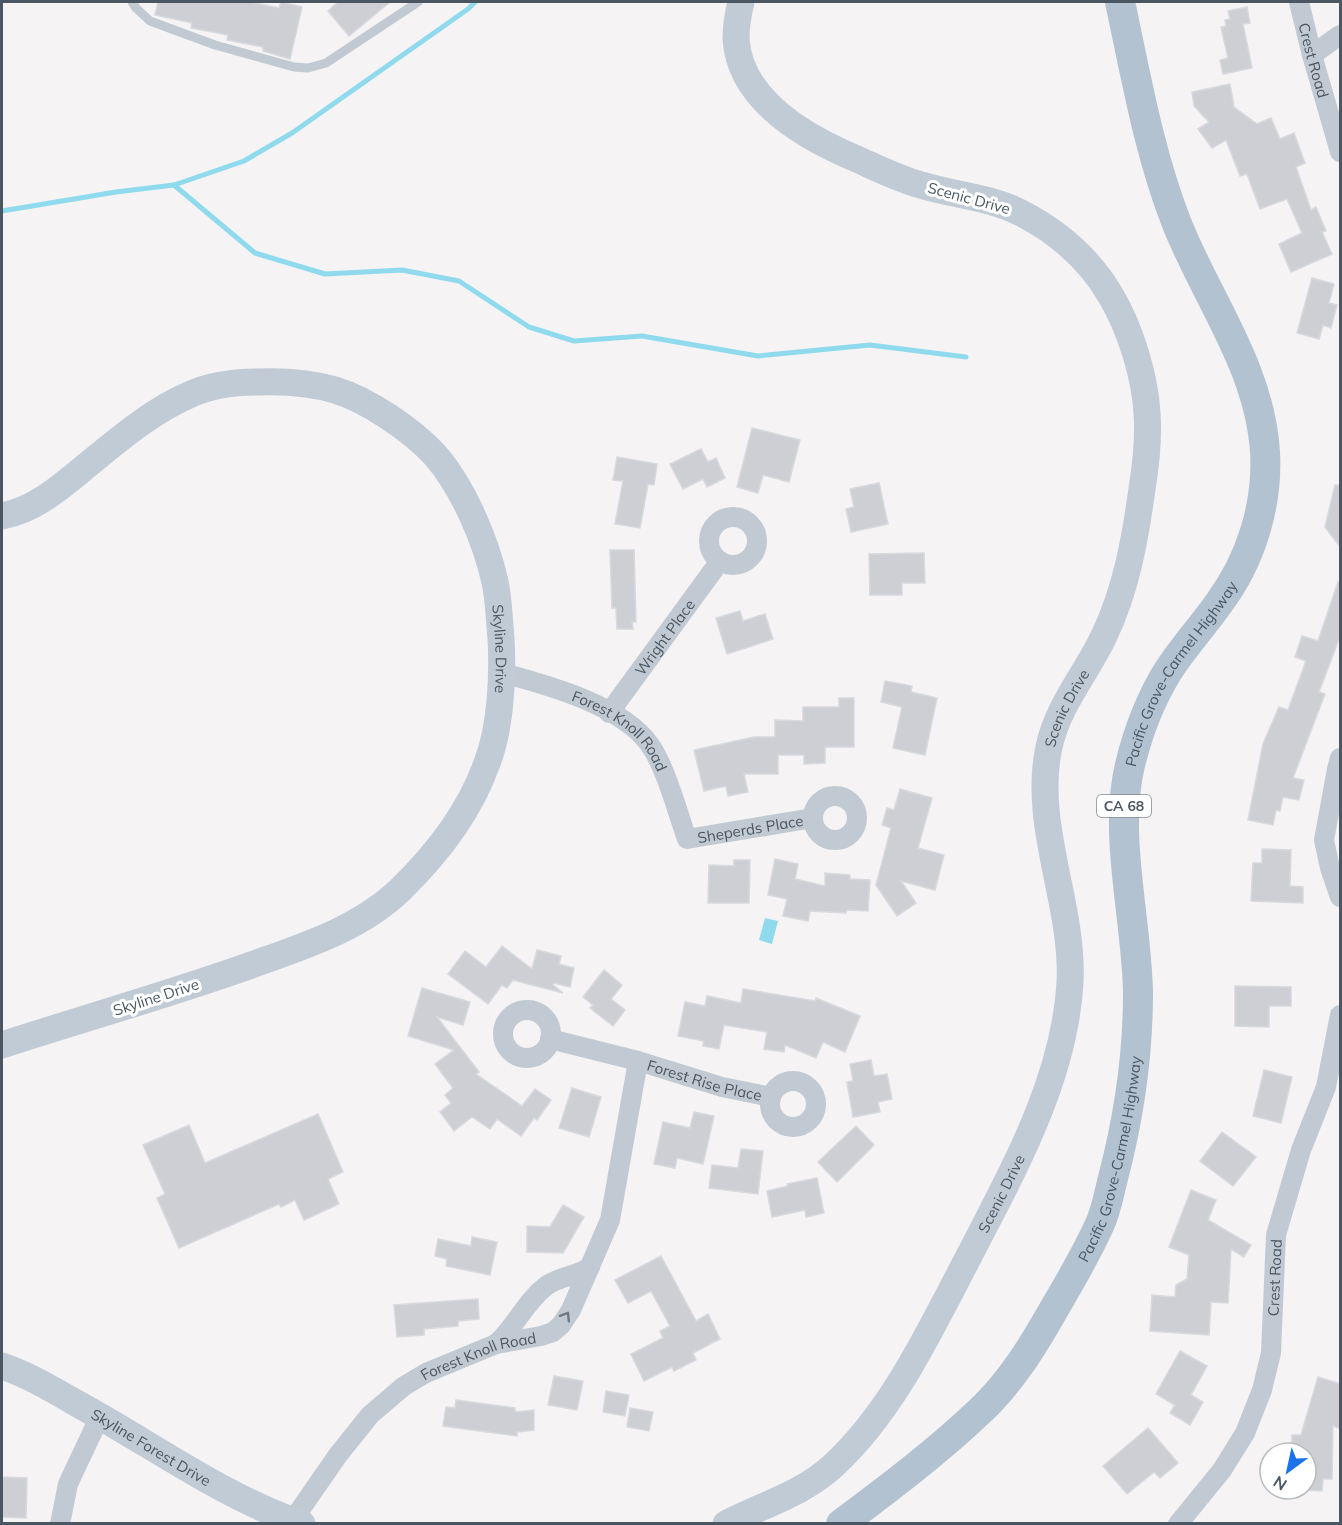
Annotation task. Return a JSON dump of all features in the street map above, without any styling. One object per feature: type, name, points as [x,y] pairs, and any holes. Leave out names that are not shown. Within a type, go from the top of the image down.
[{"type":"main road","name":"Pacific Grove-Carmel Highway","points":[[842,1524],[912,1470],[982,1410],[1011,1377],[1035,1343],[1101,1223],[1125,1132],[1137,1058],[1137,968],[1124,824],[1125,795],[1130,766],[1145,717],[1161,683],[1237,576],[1252,543],[1265,489],[1263,434],[1256,398],[1243,363],[1190,254],[1169,202],[1150,139],[1120,2]]},
{"type":"street","name":"Scenic Drive","points":[[726,1524],[801,1489],[820,1476],[852,1447],[872,1423],[898,1385],[939,1313],[1031,1129],[1048,1087],[1059,1053],[1070,982],[1067,940],[1048,820],[1046,762],[1055,724],[1103,638],[1122,589],[1136,534],[1147,453],[1148,414],[1143,381],[1126,329],[1112,297],[1086,261],[1050,231],[1003,204],[914,183],[838,152],[791,125],[773,110],[758,92],[744,69],[736,43],[741,2]]},
{"type":"street","name":"Crest Road","points":[[1299,2],[1341,152]]},
{"type":"street","points":[[1312,55],[1341,35]]},
{"type":"street","name":"Skyline Drive","points":[[2,516],[19,513],[39,501],[135,428],[190,394],[222,386],[258,382],[287,382],[338,391],[389,418],[412,434],[435,455],[454,483],[487,552],[496,585],[503,673],[498,717],[488,762],[476,788],[440,845],[398,892],[346,929],[296,949],[155,999],[2,1045]]},
{"type":"street","name":"Wright Place","points":[[609,712],[720,561]]},
{"type":"street","name":"Forest Knoll Road","points":[[503,673],[559,688],[625,721],[650,744],[660,763],[687,839]]},
{"type":"street","points":[[1341,759],[1336,769],[1324,840],[1330,868],[1341,897]]},
{"type":"street","name":"Sheperds Place","points":[[687,839],[813,818]]},
{"type":"street","name":"Crest Road","points":[[1178,1524],[1222,1470],[1245,1433],[1262,1390],[1271,1353],[1276,1235],[1302,1150],[1326,1087],[1341,1015]]},
{"type":"street","name":"Forest Rise Place","points":[[550,1039],[639,1061],[722,1087],[771,1097]]},
{"type":"street","name":"Forest Knoll Road","points":[[297,1522],[338,1455],[370,1415],[388,1398],[426,1373],[496,1344],[522,1341],[553,1332],[561,1325],[571,1310],[609,1220],[639,1061]]},
{"type":"street","points":[[496,1344],[515,1325],[530,1301],[549,1284],[580,1274],[590,1267]]},
{"type":"street","name":"Skyline Forest Drive","points":[[2,1366],[33,1379],[100,1416],[226,1490],[297,1522]]},
{"type":"street","points":[[60,1524],[69,1484],[100,1416]]},
{"type":"lane","points":[[132,2],[150,21],[215,45],[294,67],[309,68],[326,63],[418,2]]},
{"type":"water","points":[[765,918],[778,921],[772,944],[759,940]]},
{"type":"building","points":[[158,2],[251,2],[279,8],[281,2],[302,7],[290,59],[263,51],[263,47],[227,40],[228,35],[191,28],[192,23],[155,15]]},
{"type":"building","points":[[338,2],[390,2],[349,36],[328,11]]},
{"type":"building","points":[[1247,7],[1250,23],[1243,24],[1252,68],[1223,74],[1220,60],[1228,58],[1221,27],[1226,26],[1225,20],[1230,19],[1228,11]]},
{"type":"building","points":[[1230,84],[1234,107],[1257,124],[1271,118],[1280,139],[1294,133],[1305,163],[1296,167],[1311,210],[1316,207],[1326,231],[1322,232],[1332,254],[1291,272],[1279,244],[1302,233],[1287,199],[1260,209],[1247,174],[1240,176],[1226,140],[1212,148],[1198,129],[1209,122],[1194,106],[1192,92]]},
{"type":"building","points":[[1312,278],[1334,284],[1329,303],[1337,305],[1331,328],[1323,325],[1319,339],[1297,333]]},
{"type":"building","points":[[752,428],[800,440],[789,482],[763,475],[758,493],[737,487]]},
{"type":"building","points":[[701,449],[708,462],[716,458],[725,478],[707,487],[703,479],[683,489],[670,464]]},
{"type":"building","points":[[617,457],[657,464],[654,485],[648,484],[640,528],[615,524],[623,481],[613,480]]},
{"type":"building","points":[[879,483],[888,524],[851,532],[846,509],[854,507],[850,489]]},
{"type":"building","points":[[1335,485],[1341,485],[1341,548],[1325,527]]},
{"type":"building","points":[[610,550],[634,550],[636,622],[632,622],[633,629],[617,629],[616,608],[612,608]]},
{"type":"building","points":[[924,553],[925,583],[902,583],[902,595],[870,595],[869,554]]},
{"type":"building","points":[[1338,582],[1341,582],[1341,634],[1319,692],[1325,694],[1293,778],[1304,780],[1299,800],[1283,797],[1280,811],[1276,810],[1273,825],[1248,820],[1263,744],[1279,707],[1288,710],[1306,661],[1295,657],[1302,636],[1318,641]]},
{"type":"building","points":[[740,611],[743,621],[765,614],[773,639],[727,654],[716,618]]},
{"type":"building","points":[[885,681],[912,686],[911,692],[937,698],[925,755],[893,748],[902,707],[881,702]]},
{"type":"building","points":[[839,698],[854,698],[854,747],[825,747],[825,763],[804,764],[804,755],[778,755],[778,774],[744,774],[748,792],[728,796],[726,786],[704,791],[694,750],[754,737],[775,737],[775,720],[803,721],[803,707],[839,707]]},
{"type":"building","points":[[900,789],[932,798],[918,848],[944,855],[935,890],[901,881],[916,903],[897,916],[876,885],[891,828],[882,825],[887,808],[894,810]]},
{"type":"building","points":[[1262,849],[1291,850],[1290,886],[1303,887],[1303,903],[1251,901],[1253,863],[1262,863]]},
{"type":"building","points":[[775,859],[798,864],[795,879],[825,886],[825,873],[850,875],[850,879],[870,880],[868,911],[847,910],[846,913],[810,911],[808,921],[783,916],[787,899],[768,895]]},
{"type":"building","points":[[734,860],[750,860],[749,903],[708,903],[709,865],[734,866]]},
{"type":"building","points":[[502,946],[532,969],[537,950],[561,956],[559,964],[574,968],[570,987],[554,983],[553,985],[563,993],[513,980],[507,988],[502,985],[488,1004],[448,974],[465,951],[486,967]]},
{"type":"building","points":[[604,970],[622,985],[611,999],[625,1010],[613,1026],[590,1008],[593,1005],[583,997]]},
{"type":"building","points":[[1235,986],[1291,987],[1291,1006],[1269,1006],[1269,1027],[1235,1026]]},
{"type":"building","points":[[422,988],[470,1002],[463,1025],[437,1017],[479,1072],[476,1074],[522,1106],[535,1089],[551,1100],[537,1120],[534,1118],[521,1136],[497,1119],[490,1129],[472,1117],[454,1131],[440,1112],[451,1103],[445,1095],[453,1088],[435,1064],[454,1050],[408,1036]]},
{"type":"building","points":[[743,989],[815,1001],[816,998],[860,1016],[845,1052],[823,1042],[816,1058],[785,1045],[784,1052],[764,1049],[767,1032],[724,1025],[719,1049],[703,1046],[704,1041],[678,1036],[685,1002],[705,1006],[707,996],[741,1003]]},
{"type":"building","points":[[871,1060],[874,1076],[887,1074],[892,1099],[878,1102],[880,1112],[853,1117],[847,1082],[853,1081],[850,1064]]},
{"type":"building","points":[[1264,1070],[1292,1077],[1281,1123],[1253,1116]]},
{"type":"building","points":[[572,1088],[601,1097],[589,1137],[559,1128]]},
{"type":"building","points":[[694,1112],[714,1116],[703,1164],[677,1158],[675,1168],[654,1164],[663,1122],[690,1128]]},
{"type":"building","points":[[318,1114],[343,1172],[328,1179],[339,1204],[304,1220],[295,1200],[281,1207],[279,1204],[179,1248],[157,1198],[165,1194],[143,1145],[189,1125],[205,1163]]},
{"type":"building","points":[[856,1126],[874,1145],[837,1182],[818,1162]]},
{"type":"building","points":[[1222,1132],[1256,1157],[1233,1186],[1200,1161]]},
{"type":"building","points":[[741,1149],[763,1151],[758,1194],[709,1188],[712,1165],[738,1168]]},
{"type":"building","points":[[817,1178],[824,1213],[806,1217],[805,1210],[772,1217],[767,1191]]},
{"type":"building","points":[[1191,1190],[1216,1200],[1208,1220],[1251,1245],[1244,1257],[1231,1249],[1228,1303],[1211,1302],[1209,1335],[1150,1331],[1152,1295],[1175,1297],[1176,1285],[1187,1279],[1189,1255],[1169,1247]]},
{"type":"building","points":[[563,1205],[584,1217],[563,1253],[527,1252],[527,1226],[550,1227]]},
{"type":"building","points":[[472,1237],[497,1242],[490,1275],[446,1266],[447,1259],[435,1256],[438,1239],[471,1246]]},
{"type":"building","points":[[661,1256],[696,1321],[708,1314],[720,1339],[693,1353],[696,1360],[674,1371],[672,1367],[644,1381],[631,1354],[663,1338],[660,1331],[670,1326],[651,1291],[628,1303],[615,1280]]},
{"type":"building","points":[[478,1299],[479,1319],[458,1321],[458,1326],[424,1329],[424,1335],[397,1337],[394,1305]]},
{"type":"building","points":[[1180,1351],[1207,1366],[1191,1395],[1203,1402],[1190,1425],[1170,1413],[1175,1405],[1156,1394]]},
{"type":"building","points":[[554,1376],[583,1381],[577,1410],[548,1405]]},
{"type":"building","points":[[1318,1377],[1341,1384],[1341,1429],[1333,1426],[1332,1479],[1323,1479],[1322,1491],[1318,1491],[1318,1441],[1292,1441],[1292,1435],[1301,1435]]},
{"type":"building","points":[[606,1391],[629,1395],[625,1416],[603,1412]]},
{"type":"building","points":[[456,1400],[515,1408],[515,1412],[534,1410],[534,1430],[517,1432],[517,1436],[443,1426],[446,1407],[455,1408]]},
{"type":"building","points":[[630,1408],[653,1412],[649,1431],[627,1427]]},
{"type":"building","points":[[1148,1428],[1178,1463],[1160,1478],[1154,1472],[1127,1494],[1103,1466]]},
{"type":"building","points":[[2,1477],[27,1478],[26,1518],[2,1517]]},
{"type":"waterway","points":[[2,211],[174,185],[244,161],[292,133],[475,2]]},
{"type":"waterway","points":[[174,185],[255,253],[325,274],[402,270],[459,281],[529,327],[574,341],[642,336],[758,356],[870,345],[966,357]]}]
